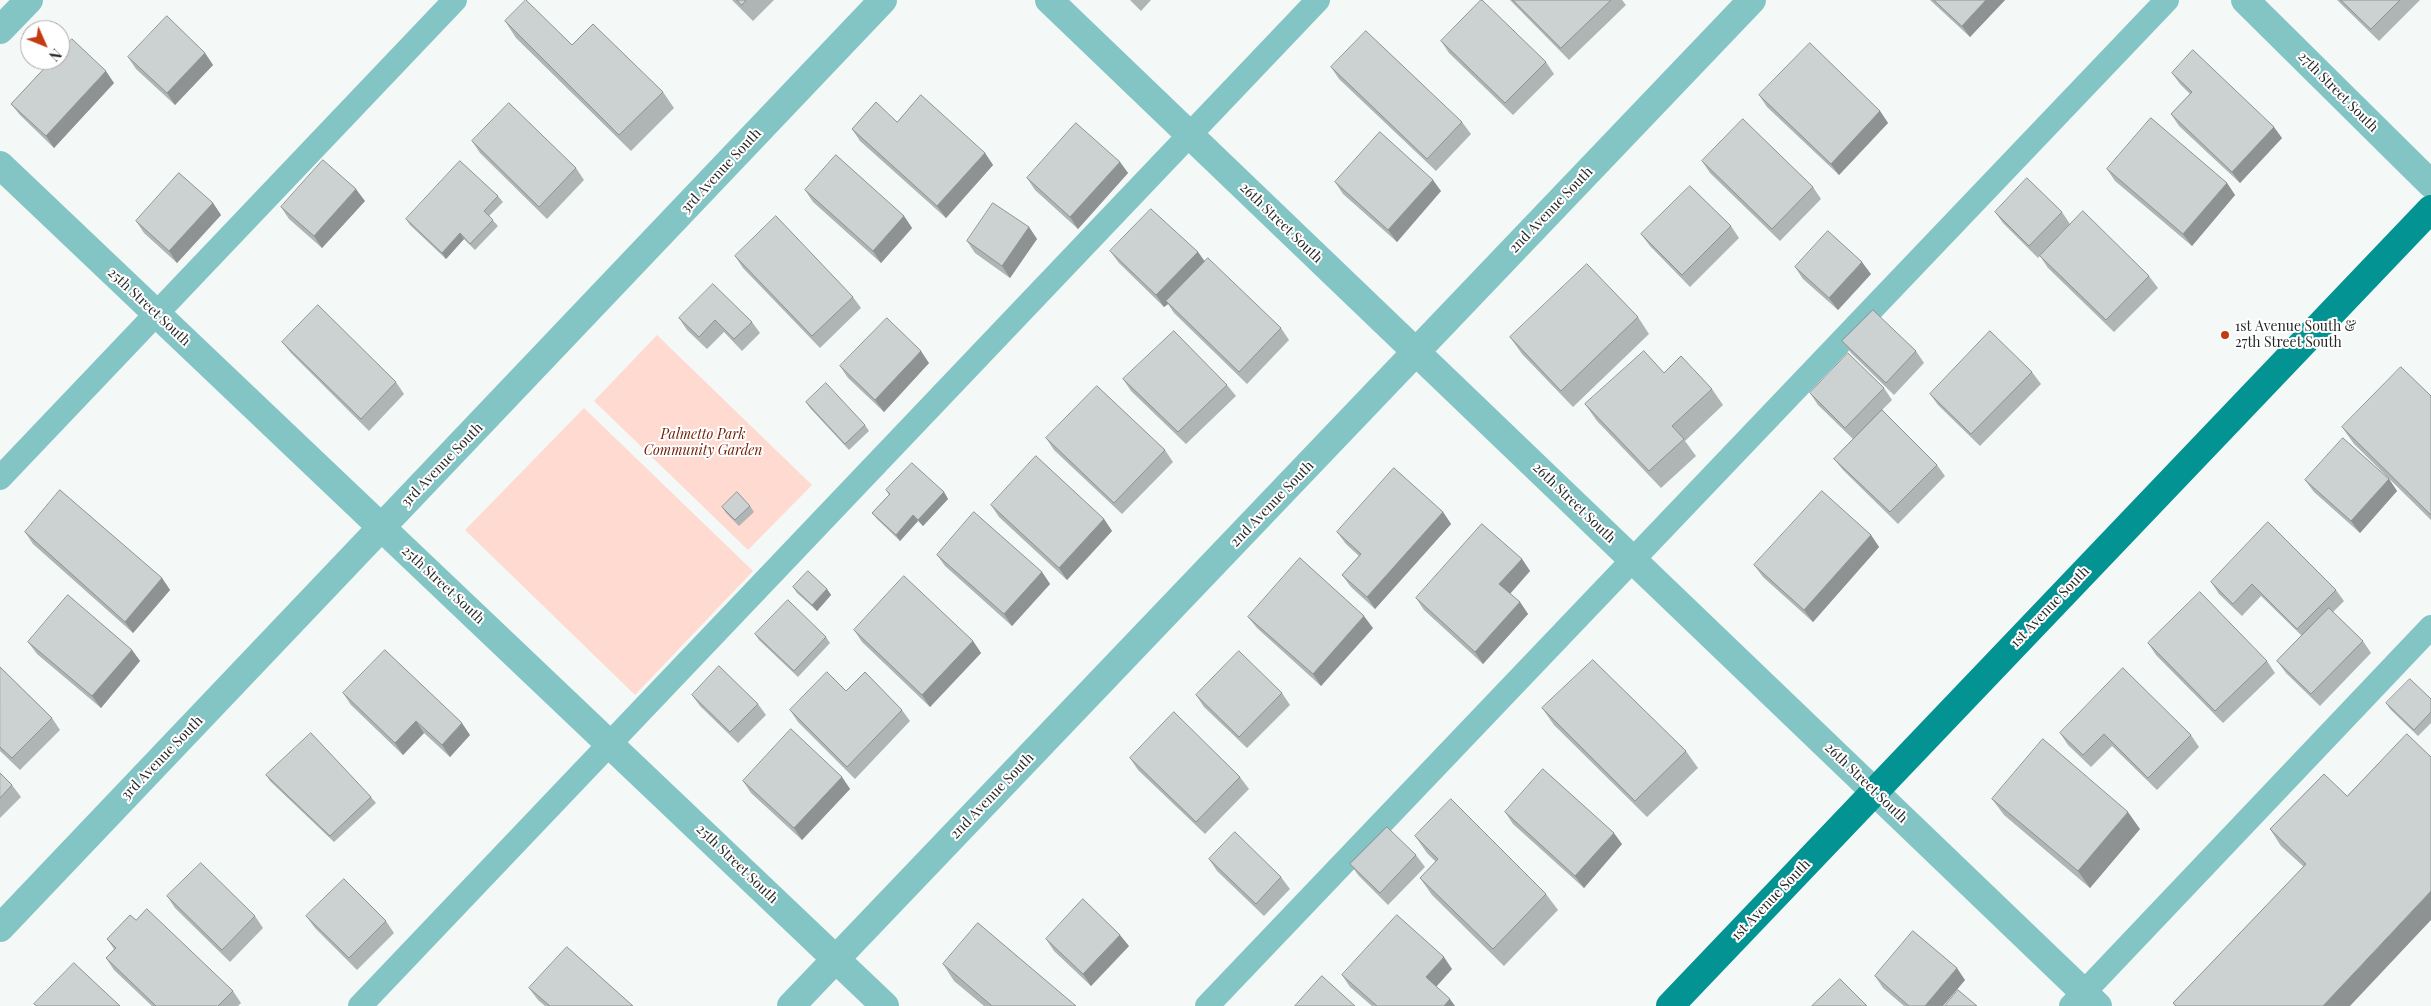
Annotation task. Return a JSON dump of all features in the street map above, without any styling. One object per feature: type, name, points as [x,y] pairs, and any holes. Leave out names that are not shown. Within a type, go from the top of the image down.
[{"type":"main road","name":"1st Avenue South","points":[[1670,1006],[2431,209]]},
{"type":"street","points":[[0,30],[29,0]]},
{"type":"street","name":"3rd Avenue South","points":[[0,928],[882,0]]},
{"type":"street","name":"26th Street South","points":[[1049,0],[1875,791],[2084,1001]]},
{"type":"street","name":"2nd Avenue South","points":[[791,1006],[1752,0]]},
{"type":"street","name":"27th Street South","points":[[2245,0],[2431,184]]},
{"type":"street","name":"25th Street South","points":[[0,165],[885,1006]]},
{"type":"lane","points":[[0,478],[455,0]]},
{"type":"lane","points":[[360,1006],[609,742],[1318,0]]},
{"type":"lane","points":[[1207,1006],[2167,0]]},
{"type":"lane","points":[[2084,1001],[2431,627]]},
{"type":"green space","name":"Palmetto Park Community Garden","points":[[657,335],[812,485],[748,550],[594,401]]},
{"type":"green space","points":[[584,408],[753,571],[635,695],[465,530]]},
{"type":"building","points":[[526,0],[572,45],[593,24],[663,92],[619,135],[505,21]]},
{"type":"building","points":[[737,0],[746,0],[742,5]]},
{"type":"building","points":[[1481,0],[1546,62],[1505,103],[1441,41]]},
{"type":"building","points":[[1513,0],[1611,0],[1561,48]]},
{"type":"building","points":[[1934,0],[1986,0],[1962,26]]},
{"type":"building","points":[[2341,0],[2400,0],[2371,29]]},
{"type":"building","points":[[167,16],[205,53],[167,93],[128,57]]},
{"type":"building","points":[[1366,31],[1462,122],[1427,159],[1331,67]]},
{"type":"building","points":[[72,39],[106,71],[46,136],[11,104],[43,70],[70,70],[70,41]]},
{"type":"building","points":[[1810,43],[1880,111],[1831,164],[1759,95]]},
{"type":"building","points":[[2193,50],[2274,127],[2232,172],[2171,114],[2192,92],[2172,73]]},
{"type":"building","points":[[921,95],[985,153],[937,206],[852,129],[876,102],[897,122]]},
{"type":"building","points":[[509,103],[576,168],[539,207],[472,141]]},
{"type":"building","points":[[2151,118],[2227,183],[2183,234],[2107,169]]},
{"type":"building","points":[[1743,119],[1813,187],[1772,229],[1702,161]]},
{"type":"building","points":[[1076,123],[1120,162],[1070,217],[1027,178]]},
{"type":"building","points":[[1380,132],[1433,180],[1388,230],[1335,182]]},
{"type":"building","points":[[836,155],[904,216],[873,251],[805,190]]},
{"type":"building","points":[[323,160],[356,189],[314,236],[281,207]]},
{"type":"building","points":[[460,161],[498,196],[484,211],[493,220],[470,244],[460,233],[442,253],[406,219]]},
{"type":"building","points":[[179,173],[213,203],[169,251],[136,221]]},
{"type":"building","points":[[2027,178],[2062,212],[2029,246],[1995,212]]},
{"type":"building","points":[[1690,186],[1731,226],[1682,275],[1641,234]]},
{"type":"building","points":[[993,203],[1029,227],[1002,266],[967,241]]},
{"type":"building","points":[[1151,209],[1198,252],[1156,295],[1110,251]]},
{"type":"building","points":[[2083,211],[2149,276],[2106,320],[2040,256]]},
{"type":"building","points":[[776,216],[853,297],[812,336],[735,256]]},
{"type":"building","points":[[1828,231],[1862,262],[1829,298],[1795,267]]},
{"type":"building","points":[[1208,258],[1281,328],[1239,372],[1166,301]]},
{"type":"building","points":[[1587,264],[1638,317],[1561,391],[1510,337]]},
{"type":"building","points":[[713,284],[752,322],[734,339],[715,320],[699,337],[679,318]]},
{"type":"building","points":[[318,305],[396,382],[361,419],[282,342]]},
{"type":"building","points":[[1873,310],[1916,351],[1886,383],[1842,341]]},
{"type":"building","points":[[887,318],[921,351],[875,400],[840,366]]},
{"type":"building","points":[[1174,331],[1227,385],[1178,432],[1123,379]]},
{"type":"building","points":[[1990,331],[2032,372],[1971,434],[1930,394]]},
{"type":"building","points":[[1644,351],[1664,373],[1681,356],[1712,389],[1672,426],[1684,439],[1649,471],[1585,404]]},
{"type":"building","points":[[1848,353],[1884,388],[1845,428],[1810,393]]},
{"type":"building","points":[[2401,367],[2431,396],[2431,515],[2342,427]]},
{"type":"building","points":[[826,383],[865,425],[845,444],[806,402]]},
{"type":"building","points":[[1097,386],[1165,450],[1114,503],[1046,438]]},
{"type":"building","points":[[1882,410],[1937,465],[1890,512],[1834,459]]},
{"type":"building","points":[[2343,438],[2389,479],[2351,521],[2305,480]]},
{"type":"building","points":[[1036,456],[1104,519],[1059,568],[991,505]]},
{"type":"building","points":[[912,463],[944,492],[918,520],[913,515],[896,535],[872,513],[890,494],[886,490]]},
{"type":"building","points":[[1394,468],[1443,512],[1367,597],[1342,575],[1361,554],[1337,532]]},
{"type":"building","points":[[60,490],[162,578],[125,622],[25,532]]},
{"type":"building","points":[[1822,491],[1871,535],[1804,610],[1754,565]]},
{"type":"building","points":[[737,492],[750,506],[735,520],[722,507]]},
{"type":"building","points":[[974,512],[1042,572],[1004,614],[937,555]]},
{"type":"building","points":[[2268,522],[2336,590],[2297,629],[2252,584],[2233,604],[2211,582]]},
{"type":"building","points":[[1482,524],[1522,559],[1499,584],[1520,602],[1475,652],[1416,598]]},
{"type":"building","points":[[1300,558],[1364,616],[1313,674],[1248,617]]},
{"type":"building","points":[[808,571],[827,589],[812,605],[793,587]]},
{"type":"building","points":[[904,576],[973,641],[922,695],[854,630]]},
{"type":"building","points":[[2200,592],[2267,661],[2215,711],[2148,643]]},
{"type":"building","points":[[68,595],[132,650],[92,696],[28,642]]},
{"type":"building","points":[[788,600],[826,637],[794,671],[755,634]]},
{"type":"building","points":[[2329,608],[2363,641],[2311,694],[2277,661]]},
{"type":"building","points":[[385,650],[462,723],[442,745],[416,721],[395,743],[343,693]]},
{"type":"building","points":[[1239,651],[1282,693],[1239,737],[1196,695]]},
{"type":"building","points":[[1593,660],[1686,751],[1635,801],[1542,708]]},
{"type":"building","points":[[719,666],[758,704],[730,732],[692,695]]},
{"type":"building","points":[[0,667],[52,718],[12,758],[0,747]]},
{"type":"building","points":[[2123,668],[2191,735],[2148,778],[2104,734],[2083,755],[2060,733]]},
{"type":"building","points":[[827,672],[846,691],[865,672],[902,710],[847,767],[790,710]]},
{"type":"building","points":[[2410,679],[2431,699],[2431,712],[2414,730],[2386,703]]},
{"type":"building","points":[[1174,712],[1240,777],[1196,822],[1130,758]]},
{"type":"building","points":[[791,729],[842,777],[794,828],[743,781]]},
{"type":"building","points":[[311,733],[371,797],[330,836],[266,775]]},
{"type":"building","points":[[2407,734],[2431,757],[2431,891],[2323,1006],[2176,1006],[2173,1003],[2306,864],[2270,829],[2324,774],[2347,796]]},
{"type":"building","points":[[2043,739],[2128,812],[2078,871],[1992,799]]},
{"type":"building","points":[[1543,769],[1614,833],[1575,876],[1505,812]]},
{"type":"building","points":[[0,773],[12,785],[0,798]]},
{"type":"building","points":[[1451,799],[1546,894],[1493,949],[1420,878],[1438,859],[1415,836]]},
{"type":"building","points":[[1387,827],[1416,855],[1380,893],[1350,864]]},
{"type":"building","points":[[1235,832],[1281,877],[1256,904],[1209,859]]},
{"type":"building","points":[[201,863],[255,916],[222,950],[167,896]]},
{"type":"building","points":[[344,879],[386,921],[349,958],[306,916]]},
{"type":"building","points":[[1083,899],[1120,935],[1083,974],[1046,939]]},
{"type":"building","points":[[147,909],[233,991],[218,1006],[156,1006],[106,958],[116,948],[107,939],[130,915],[136,920]]},
{"type":"building","points":[[1397,915],[1444,957],[1426,977],[1450,999],[1444,1006],[1377,1006],[1342,975]]},
{"type":"building","points":[[978,923],[1076,1006],[992,1006],[943,964]]},
{"type":"building","points":[[1913,931],[1957,968],[1925,1006],[1909,1006],[1875,976]]},
{"type":"building","points":[[567,947],[633,1006],[550,1006],[529,988]]},
{"type":"building","points":[[74,963],[120,1006],[37,1006],[34,1004]]},
{"type":"building","points":[[1322,976],[1355,1006],[1295,1006]]},
{"type":"building","points":[[1840,979],[1867,1006],[1812,1006]]},
{"type":"building","points":[[1958,990],[1977,1006],[1945,1006]]},
{"type":"place","name":"1st Avenue South & 27th Street South","points":[[2225,335]]}]
